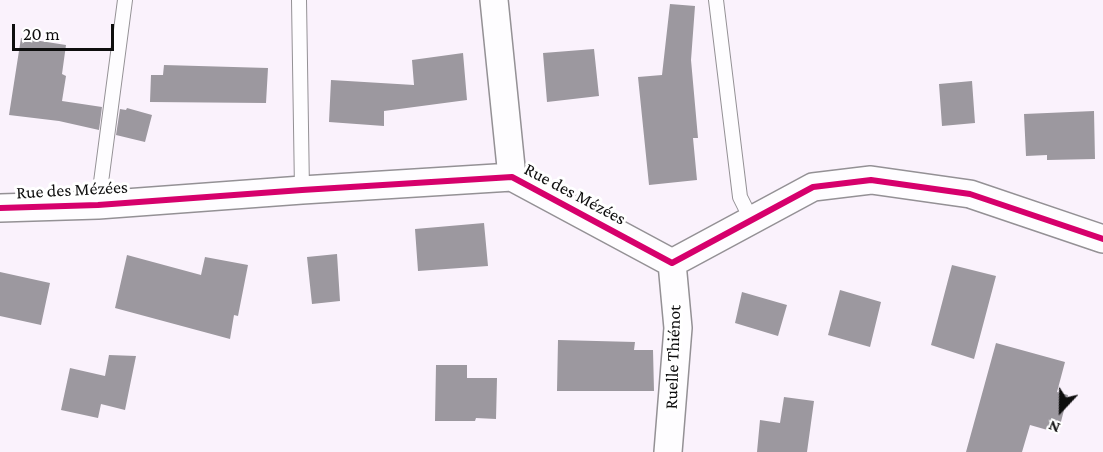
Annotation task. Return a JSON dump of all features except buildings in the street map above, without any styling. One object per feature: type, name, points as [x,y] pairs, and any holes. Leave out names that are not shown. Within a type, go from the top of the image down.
[{"type":"street","points":[[494,0],[512,177]]},
{"type":"street","name":"Rue des Mézées","points":[[0,208],[98,205],[512,177],[672,263]]},
{"type":"street","points":[[672,263],[813,187],[871,180],[970,195],[1103,239]]},
{"type":"street","name":"Ruelle Thiénot","points":[[668,452],[678,328],[672,263]]},
{"type":"lane","points":[[98,205],[125,0]]},
{"type":"lane","points":[[299,0],[302,190]]},
{"type":"lane","points":[[716,0],[740,197],[752,221]]},
{"type":"cycle path","points":[[0,208],[98,205],[512,177],[672,263],[813,187],[871,180],[970,194],[1103,239]]}]
